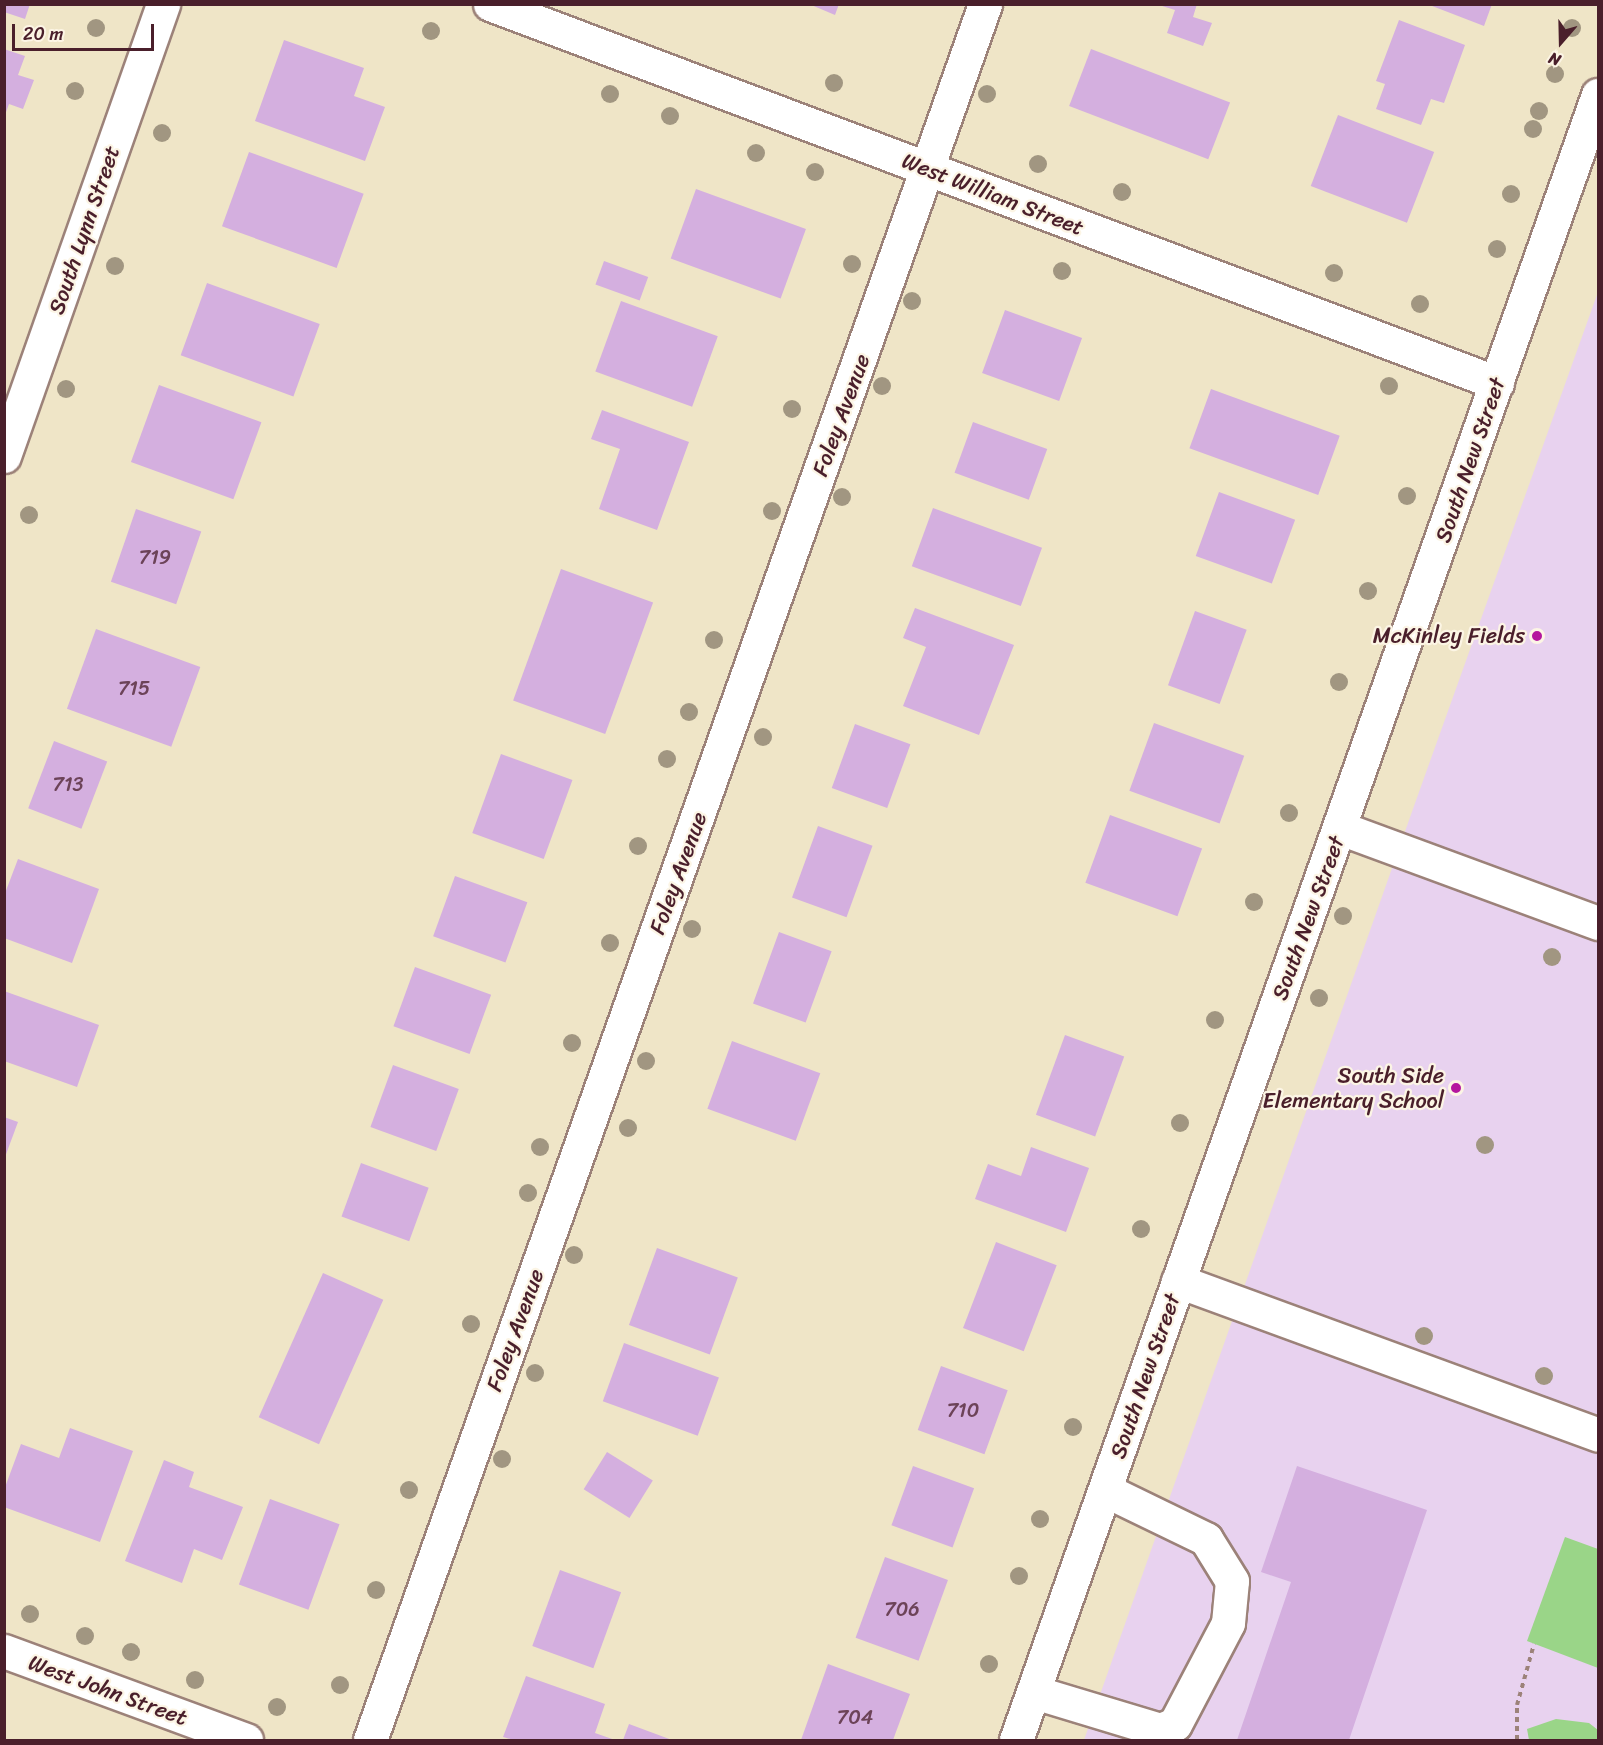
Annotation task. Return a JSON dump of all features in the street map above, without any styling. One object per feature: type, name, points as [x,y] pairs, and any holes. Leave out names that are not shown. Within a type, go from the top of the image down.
[{"type":"street","name":"South Lynn Street","points":[[4,456],[163,4]]},
{"type":"street","name":"West William Street","points":[[490,4],[1497,383]]},
{"type":"street","name":"Foley Avenue","points":[[370,1740],[985,4]]},
{"type":"street","name":"South New Street","points":[[1017,1740],[1599,95]]},
{"type":"street","points":[[1340,828],[1599,923]]},
{"type":"street","points":[[1178,1281],[1599,1436]]},
{"type":"street","points":[[1034,1692],[1160,1730],[1174,1724],[1228,1623],[1232,1581],[1206,1539],[1105,1490]]},
{"type":"street","name":"West John Street","points":[[4,1651],[246,1740]]},
{"type":"path","points":[[1517,1740],[1517,1705],[1534,1644]]},
{"type":"shaded area","name":"South Side Elementary School","points":[[1598,292],[1598,1740],[1084,1740],[1414,806]]},
{"type":"green space","points":[[1565,1537],[1598,1549],[1598,1668],[1527,1641]]},
{"type":"green space","points":[[1556,1719],[1589,1723],[1598,1730],[1598,1740],[1529,1740],[1527,1729]]},
{"type":"building","points":[[4,4],[30,4],[25,19],[4,12]]},
{"type":"building","points":[[809,4],[839,4],[835,15]]},
{"type":"building","points":[[1197,4],[1193,17],[1212,23],[1203,46],[1167,33],[1175,10],[1159,5]]},
{"type":"building","points":[[1427,4],[1492,4],[1484,26]]},
{"type":"building","points":[[1399,20],[1465,45],[1444,103],[1431,99],[1421,125],[1376,109],[1385,84],[1376,81]]},
{"type":"building","points":[[284,40],[364,68],[354,96],[385,107],[365,161],[255,121]]},
{"type":"building","points":[[4,49],[25,56],[18,75],[34,80],[23,109],[9,104],[5,115]]},
{"type":"building","points":[[1091,49],[1230,102],[1208,159],[1069,106]]},
{"type":"building","points":[[1338,115],[1434,152],[1407,223],[1311,186]]},
{"type":"building","points":[[249,152],[364,194],[337,268],[222,226]]},
{"type":"building","points":[[696,189],[806,229],[781,299],[671,259]]},
{"type":"building","points":[[604,261],[648,277],[640,301],[595,284]]},
{"type":"building","points":[[207,283],[320,324],[293,396],[181,355]]},
{"type":"building","points":[[621,301],[718,336],[692,407],[595,371]]},
{"type":"building","points":[[1005,310],[1082,338],[1059,401],[982,373]]},
{"type":"building","points":[[159,385],[261,422],[233,499],[131,462]]},
{"type":"building","points":[[1211,389],[1340,436],[1318,495],[1189,448]]},
{"type":"building","points":[[602,410],[689,442],[657,530],[599,509],[620,449],[591,439]]},
{"type":"building","points":[[973,422],[1047,449],[1029,500],[955,473]]},
{"type":"building","points":[[1219,492],[1295,520],[1272,584],[1196,556]]},
{"type":"building","points":[[933,508],[1042,548],[1021,606],[912,566]]},
{"type":"building","points":[[136,509],[201,531],[176,604],[111,582]]},
{"type":"building","points":[[561,569],[653,603],[605,734],[513,701]]},
{"type":"building","points":[[915,608],[1014,645],[979,735],[903,706],[926,647],[903,638]]},
{"type":"building","points":[[1195,611],[1247,630],[1220,704],[1168,685]]},
{"type":"building","points":[[96,629],[200,667],[171,747],[67,709]]},
{"type":"building","points":[[1154,723],[1244,756],[1220,823],[1129,791]]},
{"type":"building","points":[[855,724],[910,744],[887,808],[832,788]]},
{"type":"building","points":[[54,741],[107,761],[81,829],[28,808]]},
{"type":"building","points":[[501,754],[572,780],[544,859],[472,833]]},
{"type":"building","points":[[1110,815],[1202,849],[1177,916],[1085,883]]},
{"type":"building","points":[[818,826],[873,846],[847,917],[792,897]]},
{"type":"building","points":[[18,859],[99,889],[72,963],[4,938],[4,896]]},
{"type":"building","points":[[455,876],[527,902],[505,962],[433,936]]},
{"type":"building","points":[[779,932],[832,951],[806,1023],[753,1003]]},
{"type":"building","points":[[415,967],[491,995],[470,1054],[393,1026]]},
{"type":"building","points":[[4,991],[99,1025],[77,1087],[4,1061]]},
{"type":"building","points":[[1065,1035],[1124,1057],[1095,1136],[1036,1115]]},
{"type":"building","points":[[732,1041],[820,1073],[796,1141],[707,1109]]},
{"type":"building","points":[[393,1065],[459,1089],[436,1151],[370,1127]]},
{"type":"building","points":[[4,1117],[18,1122],[5,1157],[4,1157]]},
{"type":"building","points":[[1031,1147],[1089,1168],[1066,1232],[975,1199],[988,1164],[1021,1176]]},
{"type":"building","points":[[361,1163],[429,1188],[409,1241],[342,1217]]},
{"type":"building","points":[[996,1242],[1057,1265],[1024,1351],[963,1328]]},
{"type":"building","points":[[657,1248],[738,1277],[710,1354],[629,1325]]},
{"type":"building","points":[[323,1273],[383,1300],[319,1444],[259,1417]]},
{"type":"building","points":[[624,1343],[719,1378],[698,1436],[603,1401]]},
{"type":"building","points":[[941,1366],[1008,1390],[984,1454],[918,1430]]},
{"type":"building","points":[[70,1428],[133,1451],[100,1542],[4,1507],[4,1490],[21,1444],[59,1458]]},
{"type":"building","points":[[607,1452],[653,1481],[629,1518],[584,1489]]},
{"type":"building","points":[[164,1460],[194,1472],[189,1487],[243,1507],[222,1560],[194,1549],[182,1583],[125,1561]]},
{"type":"building","points":[[913,1466],[974,1488],[953,1547],[891,1525]]},
{"type":"building","points":[[1297,1466],[1427,1510],[1349,1740],[1237,1740],[1291,1582],[1261,1572]]},
{"type":"building","points":[[270,1499],[340,1524],[308,1610],[239,1585]]},
{"type":"building","points":[[885,1557],[948,1580],[919,1661],[856,1638]]},
{"type":"building","points":[[560,1570],[621,1592],[593,1668],[532,1646]]},
{"type":"building","points":[[828,1664],[910,1694],[893,1740],[801,1740]]},
{"type":"building","points":[[526,1676],[605,1704],[595,1733],[615,1740],[514,1740],[503,1737]]},
{"type":"building","points":[[629,1724],[672,1740],[623,1740]]},
{"type":"place","name":"McKinley Fields","points":[[1537,636]]},
{"type":"place","name":"South Side Elementary School","points":[[1456,1088]]}]
